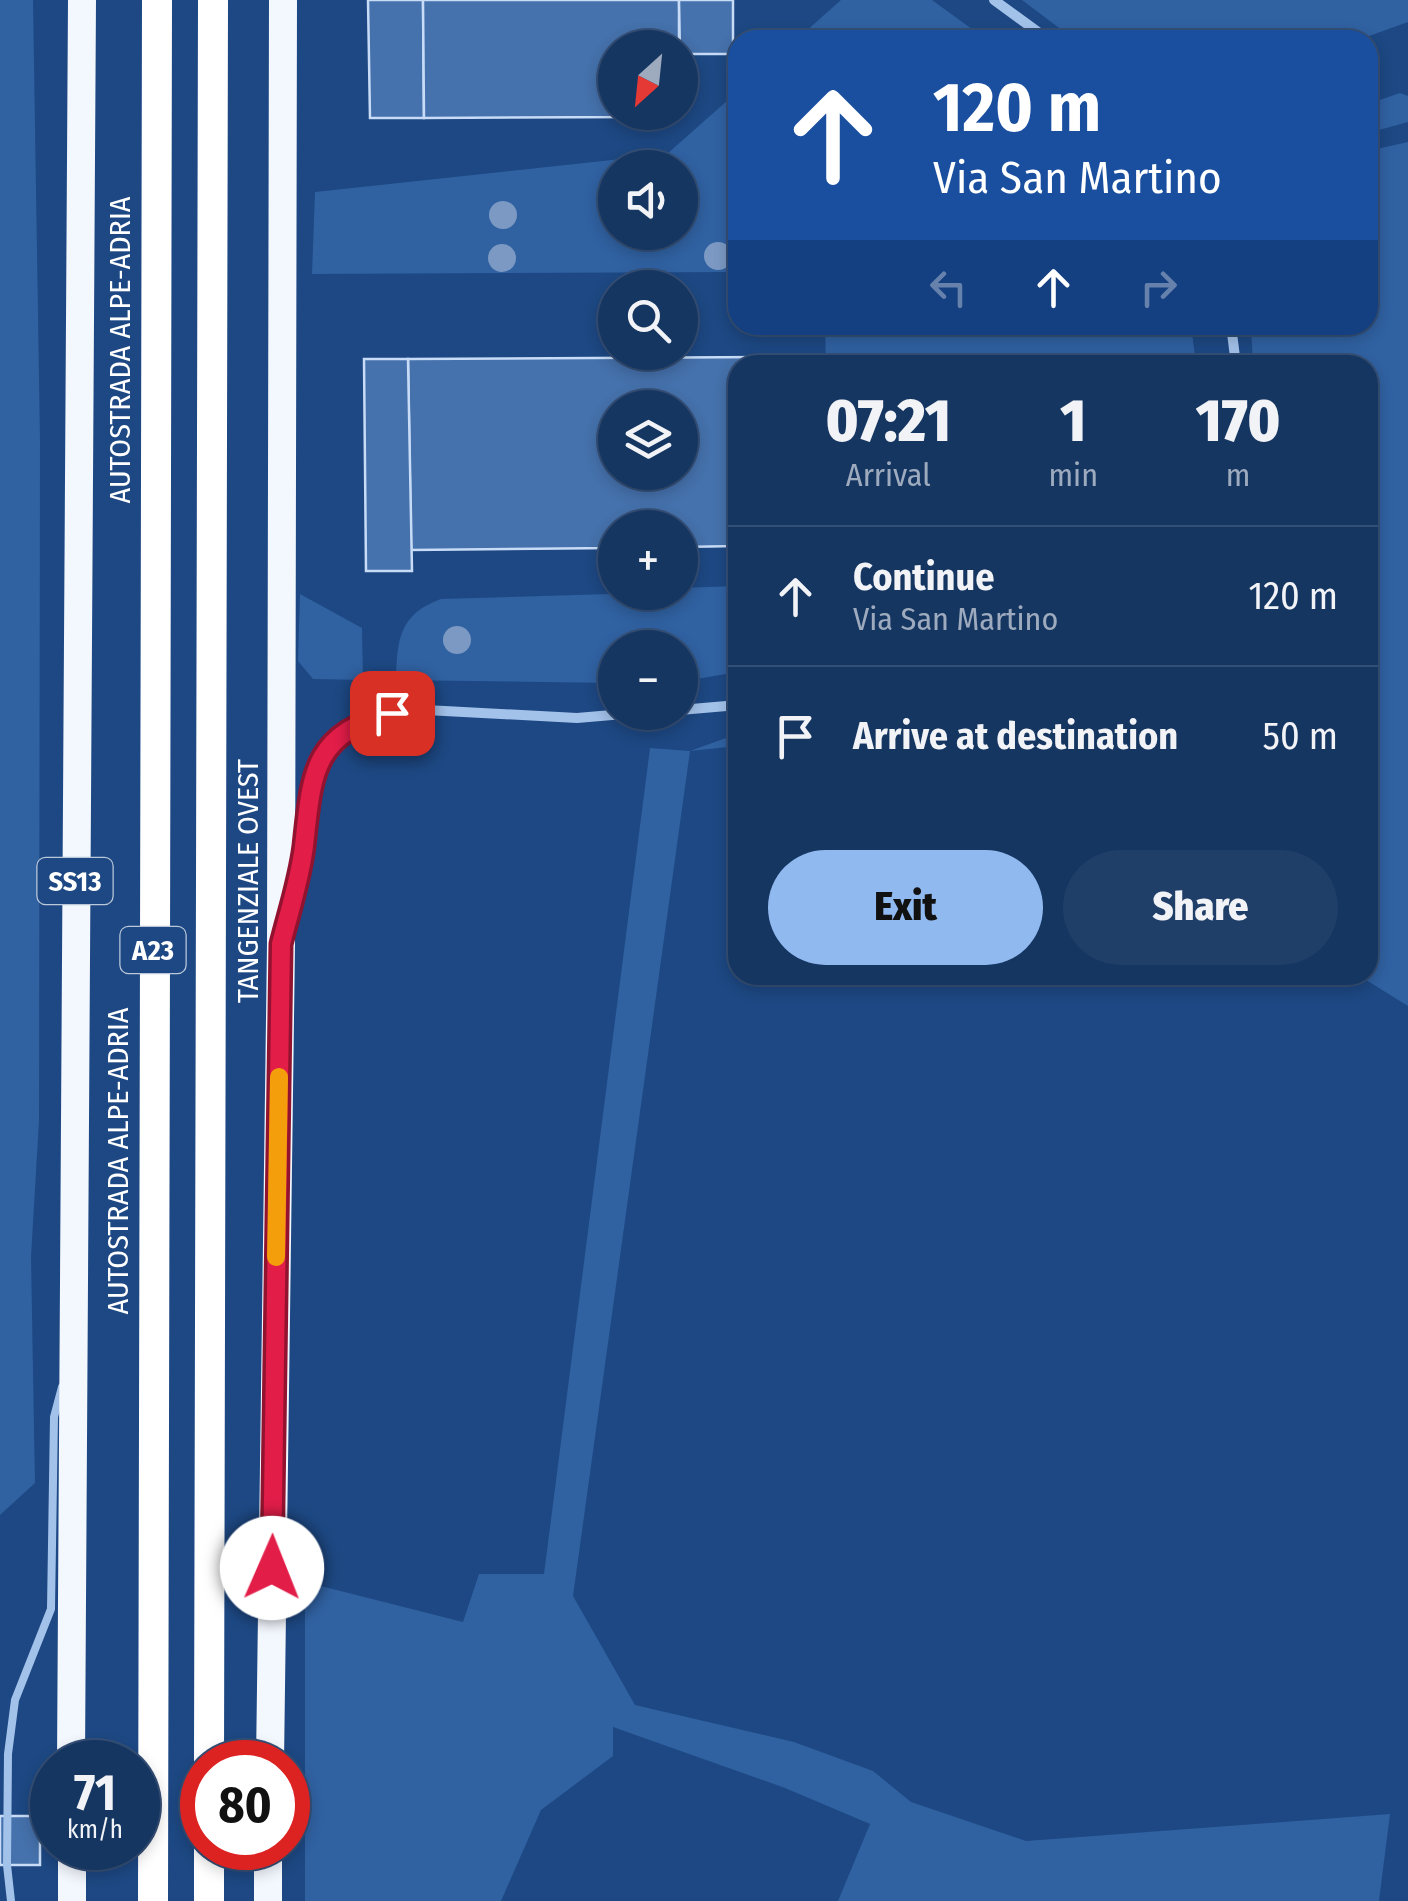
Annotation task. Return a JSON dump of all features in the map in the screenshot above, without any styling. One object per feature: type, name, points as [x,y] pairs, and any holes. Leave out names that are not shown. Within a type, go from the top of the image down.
[{"type":"highway","name":"SS13","points":[[71,1740],[82,0]]},
{"type":"highway","name":"AUTOSTRADA ALPE-ADRIA","points":[[153,1901],[157,0]]},
{"type":"highway","name":"A23","points":[[209,1740],[213,0]]},
{"type":"highway","name":"TANGENZIALE OVEST","points":[[270,1740],[281,944],[284,0]]},
{"type":"highway","points":[[72,1870],[72,1901]]},
{"type":"highway","points":[[209,1870],[209,1901]]},
{"type":"highway","points":[[268,1870],[268,1901]]},
{"type":"street","points":[[994,0],[1036,30]]},
{"type":"street","points":[[698,709],[728,707]]},
{"type":"street","points":[[281,944],[304,849],[310,780],[338,736],[357,722],[426,710],[598,716]]},
{"type":"lane","points":[[11,1901],[6,1866],[8,1754],[15,1700],[51,1609],[54,1418],[71,1348]]},
{"type":"shaded area","points":[[0,0],[33,0],[40,440],[39,1121],[31,1257],[35,1483],[0,1515]]},
{"type":"shaded area","points":[[841,0],[932,0],[973,30],[807,30]]},
{"type":"shaded area","points":[[1022,0],[1408,0],[1408,22],[1378,33],[1062,30]]},
{"type":"shaded area","points":[[1400,93],[1408,96],[1408,122],[1378,130],[1378,101]]},
{"type":"shaded area","points":[[728,100],[728,272],[312,274],[315,192],[598,161],[598,250],[698,250],[698,150],[672,150]]},
{"type":"shaded area","points":[[1408,142],[1408,1006],[1374,985],[1378,985],[1378,355],[1252,355],[1252,335],[1378,335],[1378,149]]},
{"type":"shaded area","points":[[825,335],[1192,335],[1195,355],[826,355]]},
{"type":"shaded area","points":[[728,586],[728,674],[698,679],[698,630],[598,630],[598,683],[396,680],[403,630],[416,612],[441,599],[598,594],[598,610],[698,610],[698,587]]},
{"type":"shaded area","points":[[300,594],[362,628],[363,680],[313,679],[298,661]]},
{"type":"shaded area","points":[[728,737],[728,747],[690,751]]},
{"type":"shaded area","points":[[650,748],[690,751],[573,1596],[635,1705],[794,1742],[873,1771],[911,1802],[1026,1841],[1390,1814],[1379,1901],[838,1901],[870,1824],[785,1788],[613,1727],[613,1756],[541,1810],[501,1901],[305,1901],[305,1870],[310,1870],[310,1740],[305,1740],[305,1582],[463,1622],[479,1574],[544,1574]]},
{"type":"building","points":[[368,0],[423,0],[424,118],[370,118]]},
{"type":"building","points":[[423,0],[679,0],[679,30],[598,30],[598,117],[424,118]]},
{"type":"building","points":[[679,0],[733,0],[728,54],[698,54],[698,30],[680,30]]},
{"type":"building","points":[[698,357],[728,357],[728,546],[698,547],[698,510],[598,510],[598,548],[411,550],[408,359],[598,358],[598,370],[698,370]]},
{"type":"building","points":[[364,359],[408,359],[412,571],[366,571]]},
{"type":"building","points":[[0,1816],[30,1816],[30,1865],[0,1865]]},
{"type":"slow traffic","points":[[276,1257],[279,1077]]},
{"type":"route","points":[[272,1568],[281,944],[304,849],[310,780],[338,736],[357,722],[392,713]]}]
